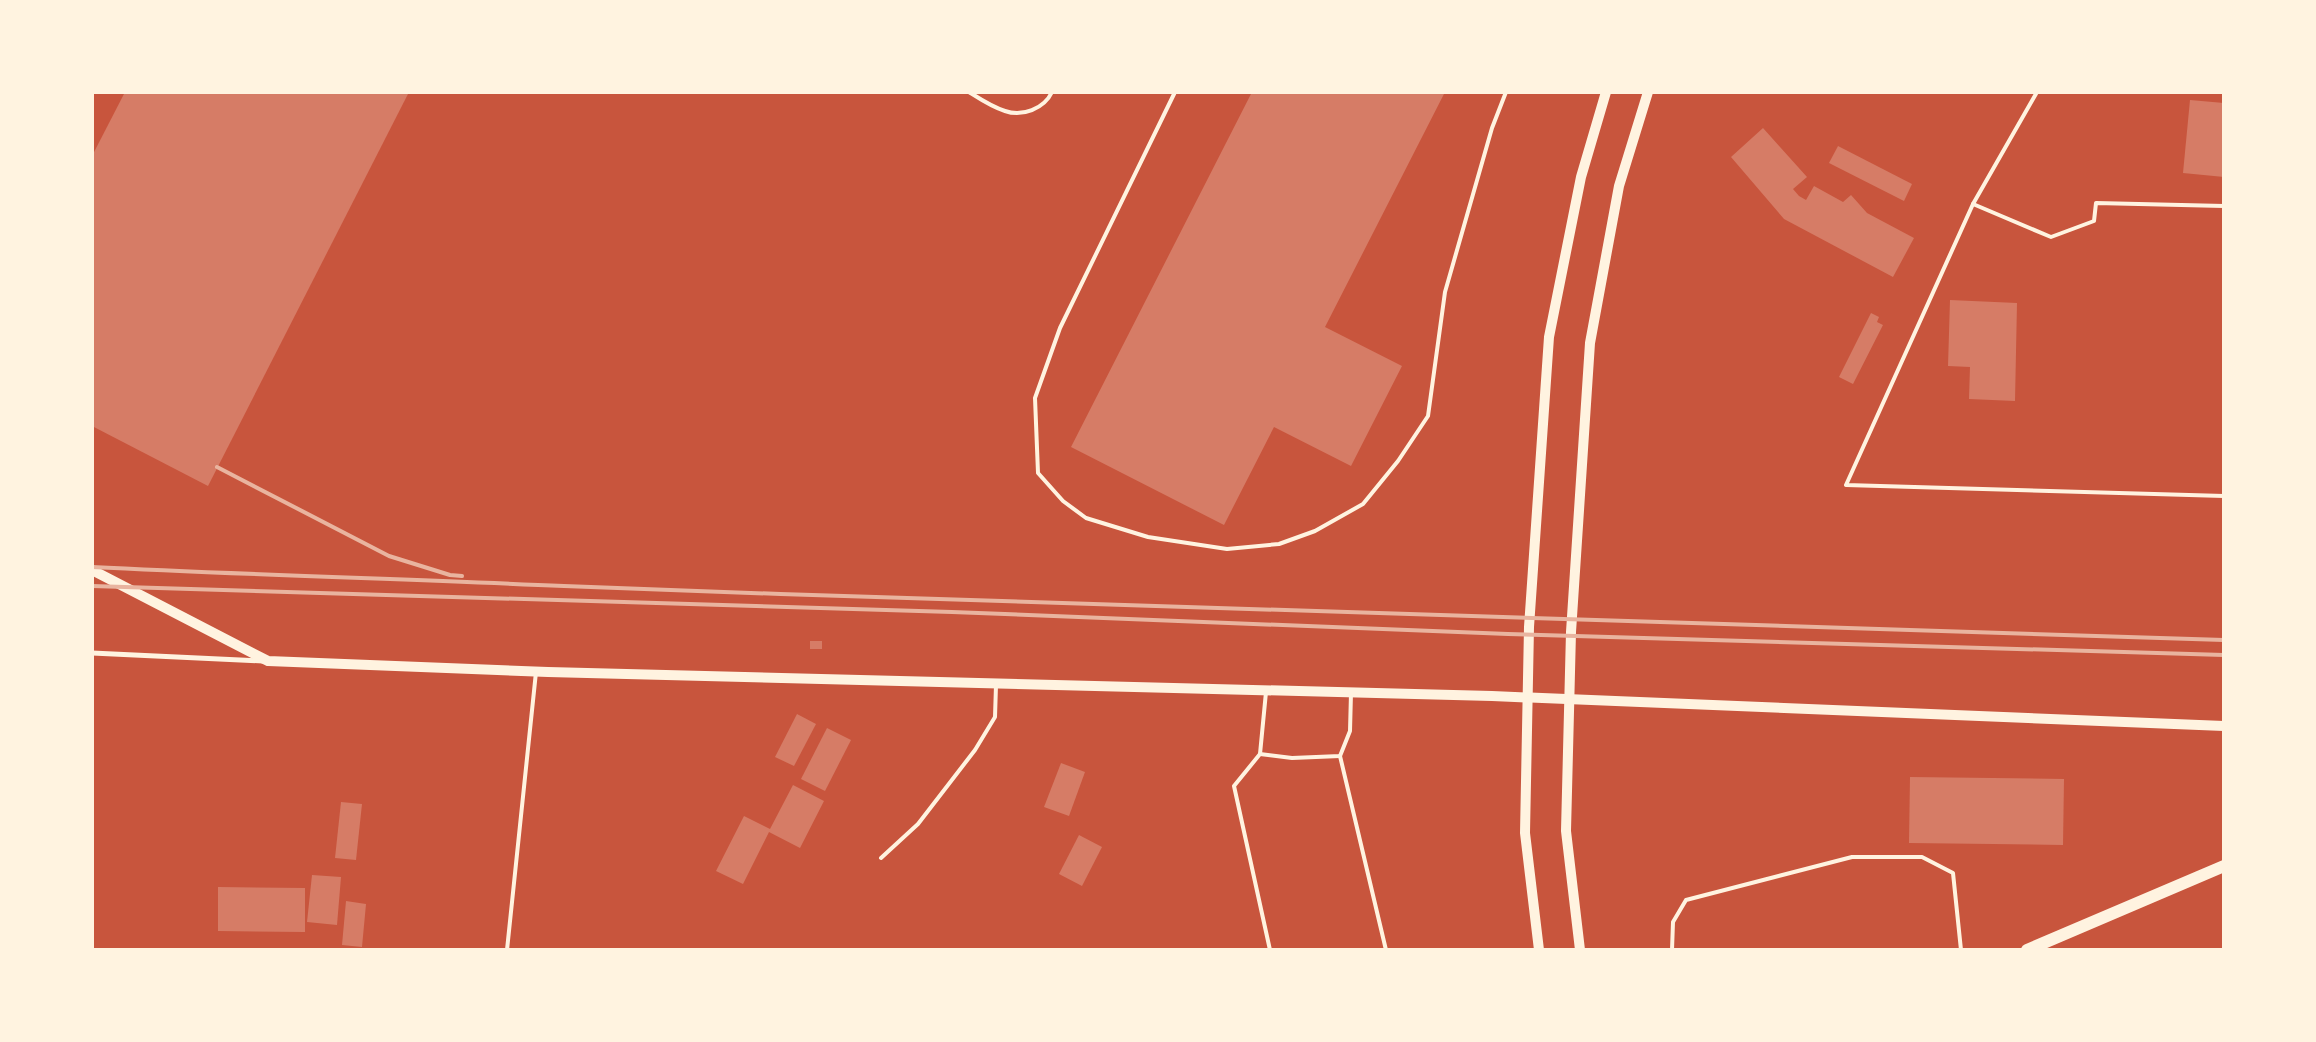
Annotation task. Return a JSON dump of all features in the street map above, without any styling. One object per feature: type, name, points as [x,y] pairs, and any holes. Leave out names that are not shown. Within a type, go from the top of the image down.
[{"type":"main road","points":[[1539,950],[1525,832],[1529,627],[1549,337],[1580,177],[1606,92]]},
{"type":"main road","points":[[1580,950],[1566,822],[1570,632],[1590,343],[1619,186],[1648,92]]},
{"type":"main road","points":[[92,570],[268,661],[536,672],[1492,696],[2224,726]]},
{"type":"main road","points":[[2028,950],[2224,866]]},
{"type":"street","points":[[92,653],[268,661]]},
{"type":"lane","points":[[969,92],[1006,112],[1032,112],[1049,99],[1052,92]]},
{"type":"lane","points":[[1175,92],[1060,328],[1035,398],[1038,473],[1063,501],[1086,518],[1148,538],[1227,549],[1279,544],[1315,531],[1363,504],[1398,461],[1428,416],[1445,292],[1492,128],[1506,92]]},
{"type":"lane","points":[[2037,92],[1973,204],[1846,485],[2224,496]]},
{"type":"lane","points":[[1973,204],[2051,237],[2094,221],[2096,203],[2224,206]]},
{"type":"lane","points":[[507,950],[536,672]]},
{"type":"lane","points":[[881,858],[918,824],[976,750],[995,717],[996,683]]},
{"type":"lane","points":[[1266,690],[1260,754],[1234,786],[1270,950]]},
{"type":"lane","points":[[1352,693],[1350,731],[1340,756],[1386,950]]},
{"type":"lane","points":[[1260,754],[1292,758],[1340,756]]},
{"type":"lane","points":[[1672,950],[1674,922],[1686,900],[1852,857],[1922,857],[1953,873],[1961,950]]},
{"type":"building","points":[[125,92],[409,92],[208,486],[92,426],[92,156]]},
{"type":"building","points":[[1252,92],[1445,92],[1325,327],[1402,366],[1351,466],[1274,427],[1224,525],[1071,447]]},
{"type":"building","points":[[2190,100],[2224,103],[2224,177],[2183,173]]},
{"type":"building","points":[[1763,128],[1807,177],[1793,189],[1799,196],[1806,200],[1814,186],[1843,202],[1851,195],[1867,213],[1914,238],[1893,277],[1784,219],[1731,157]]},
{"type":"building","points":[[1838,146],[1912,184],[1904,201],[1829,163]]},
{"type":"building","points":[[1950,300],[2017,303],[2015,401],[1969,399],[1970,367],[1948,366]]},
{"type":"building","points":[[1871,313],[1879,317],[1877,322],[1883,325],[1853,384],[1839,377]]},
{"type":"building","points":[[810,641],[822,641],[822,649],[810,649]]},
{"type":"building","points":[[797,714],[816,724],[794,766],[775,757]]},
{"type":"building","points":[[827,728],[851,740],[825,791],[801,779]]},
{"type":"building","points":[[1061,763],[1085,772],[1069,816],[1044,807]]},
{"type":"building","points":[[1910,777],[2064,779],[2063,845],[1909,843]]},
{"type":"building","points":[[793,785],[824,801],[800,848],[769,832],[743,884],[716,871],[744,816],[770,829]]},
{"type":"building","points":[[341,802],[362,804],[356,860],[335,858]]},
{"type":"building","points":[[1079,835],[1102,847],[1082,886],[1059,874]]},
{"type":"building","points":[[312,875],[341,877],[337,925],[307,922]]},
{"type":"building","points":[[218,887],[305,888],[305,932],[218,931]]},
{"type":"building","points":[[346,901],[366,904],[362,947],[342,945]]},
{"type":"railway","points":[[217,467],[389,556],[450,575],[462,576]]},
{"type":"railway","points":[[92,567],[979,601],[2224,640]]},
{"type":"railway","points":[[92,586],[952,612],[1508,634],[2224,655]]}]
